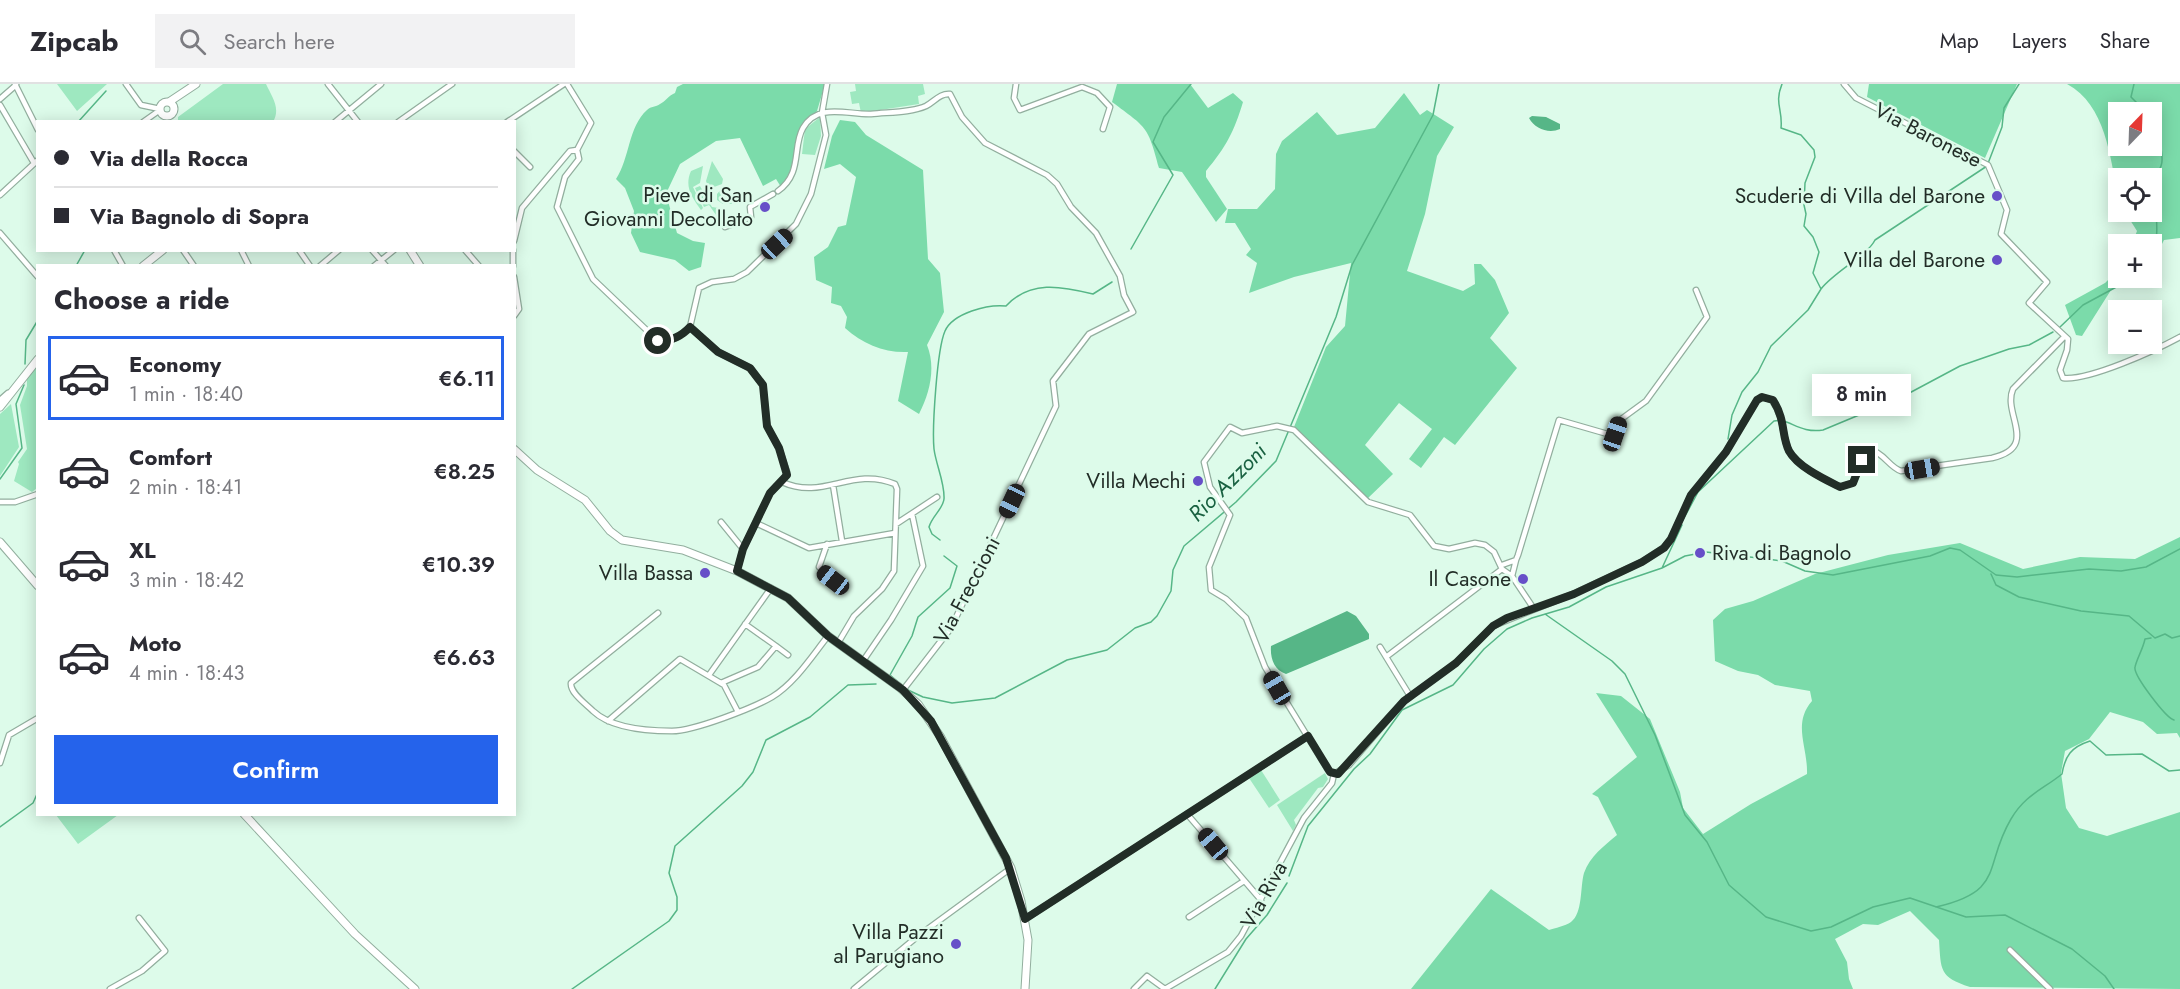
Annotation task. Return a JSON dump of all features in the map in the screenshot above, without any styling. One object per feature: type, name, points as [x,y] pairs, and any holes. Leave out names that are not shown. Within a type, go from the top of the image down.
[{"type":"street","points":[[126,84],[141,105],[144,120]]},
{"type":"street","points":[[147,120],[164,114],[181,95],[196,84]]},
{"type":"street","points":[[328,84],[356,120]]},
{"type":"street","points":[[336,120],[381,84]]},
{"type":"street","points":[[401,120],[452,84]]},
{"type":"street","points":[[510,120],[565,84],[591,123],[577,150],[579,159],[567,172],[557,207],[594,279],[658,341],[668,341],[678,337],[690,327],[699,288],[712,282],[734,279],[747,272],[796,224],[811,194],[826,135],[822,113],[827,84]]},
{"type":"street","points":[[1016,84],[1014,98],[1020,110],[1082,87],[1092,91],[1110,107],[1103,129]]},
{"type":"street","name":"Via Baronese","points":[[1844,84],[1856,98],[1987,164],[2007,210],[2001,234],[2047,282],[2028,303],[2064,337]]},
{"type":"street","points":[[0,99],[15,85],[36,126]]},
{"type":"street","name":"Via Freccioni","points":[[822,113],[838,111],[869,114],[915,109],[925,106],[944,93],[950,94],[962,117],[985,143],[1047,175],[1057,184],[1071,207],[1096,233],[1120,276],[1124,295],[1133,312],[1089,334],[1057,375],[1053,385],[1056,406],[991,547],[951,628],[903,690]]},
{"type":"street","points":[[164,114],[163,103],[172,107]]},
{"type":"street","points":[[0,105],[36,161],[0,195]]},
{"type":"street","points":[[141,105],[164,114]]},
{"type":"street","points":[[172,107],[174,120]]},
{"type":"street","points":[[725,227],[751,217],[753,212],[750,207],[784,187],[795,165],[802,129],[822,113]]},
{"type":"street","points":[[516,234],[524,205],[570,151],[577,150]]},
{"type":"street","points":[[516,153],[530,167]]},
{"type":"street","points":[[0,234],[36,275]]},
{"type":"street","points":[[322,264],[337,252]]},
{"type":"street","points":[[374,252],[384,264]]},
{"type":"street","points":[[376,264],[391,252]]},
{"type":"street","points":[[467,252],[476,264]]},
{"type":"street","points":[[516,289],[519,307],[516,312]]},
{"type":"street","points":[[1512,576],[1559,420],[1611,435],[1615,434],[1620,420],[1646,401],[1707,317],[1695,290]]},
{"type":"street","points":[[690,327],[718,352],[750,368],[763,385],[767,426],[779,448],[787,472],[782,482],[771,490],[743,549],[737,571]]},
{"type":"street","points":[[2064,337],[2069,342],[2060,375],[2066,379],[2138,358],[2180,337]]},
{"type":"street","name":"Via Riva","points":[[1165,989],[1228,952],[1241,936],[1304,818],[1332,783],[1334,774],[1348,765],[1389,716],[1410,696],[1456,663],[1493,626],[1642,562],[1664,548],[1671,539],[1691,495],[1726,452],[1757,400],[1762,397],[1773,400],[1784,422],[1786,440],[1793,455],[1806,467],[1840,487],[1853,483],[1865,454],[1872,450],[1878,452],[1890,466],[1901,471],[1999,456],[2011,450],[2017,435],[2010,399],[2013,389],[2064,337]]},
{"type":"street","points":[[0,407],[36,361]]},
{"type":"street","points":[[0,400],[15,387]]},
{"type":"street","points":[[1334,774],[1328,770],[1265,667],[1246,618],[1226,599],[1211,590],[1209,567],[1230,515],[1210,488],[1204,464],[1230,427],[1242,433],[1277,426],[1291,429],[1368,502],[1410,515],[1434,546],[1449,549],[1475,543],[1485,545],[1494,552],[1502,567],[1512,576],[1534,609]]},
{"type":"street","points":[[516,451],[537,470],[582,498],[587,508],[622,540],[674,548],[737,571],[771,588],[788,598],[828,636],[903,690],[931,721],[1011,868],[1025,919],[1028,950],[1025,989]]},
{"type":"street","points":[[782,482],[801,488],[832,485],[873,476],[896,484],[898,499],[894,571],[882,589],[854,616],[838,643]]},
{"type":"street","points":[[832,485],[842,541]]},
{"type":"street","points":[[0,502],[18,501],[36,495]]},
{"type":"street","points":[[896,524],[937,497]]},
{"type":"street","points":[[863,660],[891,620],[923,567],[912,514]]},
{"type":"street","points":[[721,522],[743,549]]},
{"type":"street","points":[[756,522],[809,548],[895,533]]},
{"type":"street","points":[[0,542],[36,584]]},
{"type":"street","points":[[827,544],[819,564],[822,571],[845,589]]},
{"type":"street","points":[[0,549],[12,556]]},
{"type":"street","points":[[1386,657],[1502,567],[1516,560]]},
{"type":"street","points":[[709,675],[771,588]]},
{"type":"street","points":[[658,613],[572,683],[573,691],[608,721],[674,731],[738,712],[772,697],[789,683],[828,636]]},
{"type":"street","points":[[745,624],[788,655]]},
{"type":"street","points":[[721,683],[759,667],[776,646]]},
{"type":"street","points":[[1380,647],[1410,696]]},
{"type":"street","points":[[608,721],[680,659],[721,683],[727,689],[738,712]]},
{"type":"street","points":[[0,763],[9,735],[36,719]]},
{"type":"street","points":[[1025,919],[1308,736]]},
{"type":"street","points":[[1187,814],[1261,900]]},
{"type":"street","points":[[246,816],[367,946],[415,989]]},
{"type":"street","points":[[854,989],[918,936],[1011,868]]},
{"type":"street","points":[[1189,917],[1244,881]]},
{"type":"street","points":[[110,989],[142,972],[165,951],[140,918]]},
{"type":"street","points":[[2010,950],[2050,989]]},
{"type":"street","points":[[1134,989],[1147,976],[1165,989]]},
{"type":"shaded area","points":[[57,84],[107,84],[77,111]]},
{"type":"shaded area","points":[[223,84],[266,84],[276,107],[274,120],[178,120],[178,117]]},
{"type":"shaded area","points":[[683,84],[825,84],[817,111],[800,129],[790,172],[781,187],[776,179],[763,186],[740,138],[716,141],[680,164],[663,200],[668,201],[677,233],[693,241],[705,243],[701,267],[689,271],[675,260],[640,252],[631,233],[634,211],[625,188],[616,179],[641,117],[649,109],[675,93],[677,87]]},
{"type":"shaded area","points":[[855,84],[923,84],[925,94],[918,96],[919,104],[861,113],[859,103],[852,104],[850,92],[856,91]]},
{"type":"shaded area","points":[[1117,84],[1190,84],[1208,108],[1233,93],[1243,102],[1229,139],[1206,171],[1206,177],[1227,209],[1216,222],[1182,172],[1159,168],[1149,136],[1133,117],[1112,102]]},
{"type":"shaded area","points":[[1869,84],[2017,84],[1985,158],[1867,97]]},
{"type":"shaded area","points":[[2067,84],[2180,84],[2180,238],[2164,240],[2162,244],[2162,234],[2136,234],[2137,231],[2131,222],[2162,222],[2162,168],[2113,168],[2110,156],[2162,156],[2162,102],[2108,102],[2108,146],[2098,118],[2080,93]]},
{"type":"shaded area","points":[[1404,93],[1420,115],[1427,110],[1454,127],[1437,156],[1425,214],[1407,271],[1463,291],[1475,284],[1474,264],[1481,264],[1495,280],[1509,313],[1490,338],[1517,368],[1455,445],[1444,437],[1421,468],[1409,459],[1432,429],[1399,403],[1365,445],[1393,474],[1367,499],[1294,427],[1326,347],[1345,326],[1351,263],[1294,277],[1249,293],[1257,263],[1246,255],[1251,249],[1235,223],[1225,223],[1228,209],[1257,209],[1275,189],[1276,154],[1282,141],[1317,112],[1337,135],[1375,128]]},
{"type":"shaded area","points":[[1532,116],[1546,117],[1560,124],[1560,129],[1547,131],[1539,128],[1529,118]]},
{"type":"shaded area","points":[[820,117],[821,136],[815,155],[802,154],[805,129]]},
{"type":"shaded area","points":[[840,120],[855,122],[866,135],[923,170],[928,259],[940,273],[944,312],[927,345],[931,362],[930,380],[919,414],[898,401],[908,352],[882,349],[852,334],[845,328],[847,317],[841,306],[831,303],[832,287],[816,280],[814,257],[828,247],[838,227],[846,225],[856,177],[840,164],[824,169],[832,136]]},
{"type":"shaded area","points":[[712,161],[723,179],[722,184],[714,187],[708,186],[706,181]]},
{"type":"shaded area","points":[[703,166],[700,183],[693,187],[703,208],[701,210],[692,196],[688,182],[691,171]]},
{"type":"shaded area","points":[[700,186],[712,207],[725,209],[729,219],[721,222],[709,205],[704,207],[695,188]]},
{"type":"shaded area","points":[[724,186],[729,187],[737,200],[731,204],[723,204],[717,200],[717,194]]},
{"type":"shaded area","points":[[2108,280],[2108,288],[2114,288],[2082,336],[2076,335],[2065,305]]},
{"type":"shaded area","points":[[36,366],[36,489],[32,492],[14,481],[18,462],[27,449],[20,405],[27,386],[27,378]]},
{"type":"shaded area","points":[[11,404],[19,447],[0,476],[0,414]]},
{"type":"shaded area","points":[[2180,537],[2180,738],[2177,733],[2157,734],[2143,722],[2110,712],[2089,739],[2065,751],[2061,773],[2066,808],[2079,828],[2107,836],[2180,812],[2180,989],[1970,987],[1947,976],[1940,959],[1939,940],[1910,911],[1878,925],[1863,924],[1835,939],[1847,962],[1853,989],[1411,989],[1491,889],[1549,930],[1569,923],[1575,918],[1578,913],[1584,873],[1590,861],[1617,835],[1598,797],[1592,794],[1637,757],[1596,693],[1621,696],[1650,719],[1680,792],[1683,808],[1703,834],[1751,804],[1807,774],[1802,727],[1806,710],[1812,701],[1810,691],[1775,685],[1758,675],[1738,671],[1715,661],[1713,620],[1725,609],[1753,601],[1815,574],[1888,555],[1960,543],[2023,569],[2080,557],[2135,559]]},
{"type":"shaded area","points":[[1347,611],[1356,616],[1369,634],[1369,639],[1286,674],[1276,667],[1271,655],[1271,646]]},
{"type":"shaded area","points":[[1261,770],[1280,800],[1269,808],[1249,778]]},
{"type":"shaded area","points":[[1325,773],[1328,779],[1323,787],[1318,788],[1294,820],[1296,825],[1293,831],[1277,805]]},
{"type":"shaded area","points":[[57,816],[117,816],[78,844]]},
{"type":"waterway","points":[[1131,249],[1173,175],[1153,142],[1164,117],[1191,84]]},
{"type":"waterway","name":"Rio Azzoni","points":[[908,690],[923,697],[952,703],[995,698],[1067,660],[1107,650],[1135,628],[1151,622],[1157,616],[1171,591],[1173,570],[1184,546],[1236,502],[1276,461],[1336,317],[1352,265],[1433,115],[1439,84]]},
{"type":"waterway","points":[[1728,439],[1732,415],[1742,392],[1758,372],[1771,346],[1808,310],[1821,289],[1813,273],[1819,252],[1813,237],[1804,226],[1805,183],[1815,157],[1814,150],[1801,135],[1781,128],[1779,97],[1782,84]]},
{"type":"waterway","points":[[1821,289],[1865,252],[1875,240],[1987,166],[2002,127],[2004,108],[2019,84]]},
{"type":"waterway","points":[[2134,84],[2131,97],[2136,102]]},
{"type":"waterway","points":[[80,120],[106,91]]},
{"type":"waterway","points":[[2157,234],[2154,182],[2162,164],[2162,156]]},
{"type":"waterway","points":[[77,264],[84,252]]},
{"type":"waterway","points":[[940,540],[932,534],[929,527],[944,499],[934,449],[934,424],[940,354],[945,331],[955,319],[963,315],[981,308],[1006,306],[1025,292],[1058,287],[1093,294],[1112,282]]},
{"type":"waterway","points":[[2060,327],[2083,305],[2114,288]]},
{"type":"waterway","points":[[25,364],[26,340],[36,323]]},
{"type":"waterway","points":[[1683,520],[1698,492],[1774,421],[1784,421],[1807,430],[1823,430],[1900,398],[1960,366],[2009,349],[2029,345],[2053,332]]},
{"type":"waterway","points":[[0,479],[22,448],[16,404],[24,385]]},
{"type":"waterway","points":[[1662,568],[1682,525]]},
{"type":"waterway","points":[[1289,876],[1308,826],[1354,769],[1370,754],[1402,710],[1453,685],[1484,649],[1507,629],[1532,618],[1569,607],[1606,587],[1662,568],[1685,556],[1706,552],[1767,559],[1782,561],[1805,571],[1833,575],[1930,556],[1950,548],[1960,550],[1996,575],[2017,577],[2089,569],[2121,571],[2146,567],[2180,549]]},
{"type":"waterway","points":[[897,681],[890,675],[912,636],[918,617],[950,588],[957,566],[944,556]]},
{"type":"waterway","points":[[1991,574],[1996,585],[2019,597],[2081,611],[2129,616],[2155,638],[2165,634],[2172,638],[2180,636]]},
{"type":"waterway","points":[[1545,614],[1612,661],[1625,674],[1655,735],[1685,815],[1707,842],[1729,885],[1766,917],[1811,931],[1831,927],[1873,907],[1910,898],[1966,917],[2005,915],[2072,949],[2105,976],[2114,989]]},
{"type":"waterway","points":[[2151,638],[2145,639],[2135,667],[2136,671],[2151,696],[2174,720]]},
{"type":"waterway","points":[[572,989],[669,921],[677,910],[677,897],[669,873],[675,846],[742,786],[753,772],[766,740],[810,717],[848,685],[876,684]]},
{"type":"waterway","points":[[1936,907],[1958,901],[1983,885],[2016,811],[2028,798],[2062,774],[2067,757],[2078,746],[2090,741],[2106,755],[2142,754],[2169,771],[2180,770]]},
{"type":"waterway","points":[[0,827],[33,803],[36,796]]},
{"type":"waterway","points":[[1215,989],[1246,939],[1267,915],[1287,883]]},
{"type":"place","name":"Scuderie di Villa del Barone","points":[[1997,196]]},
{"type":"place","name":"Pieve di San Giovanni Decollato","points":[[765,207]]},
{"type":"place","name":"Villa del Barone","points":[[1997,260]]},
{"type":"place","name":"Villa Mechi","points":[[1198,481]]},
{"type":"place","name":"Riva di Bagnolo","points":[[1700,553]]},
{"type":"place","name":"Villa Bassa","points":[[705,573]]},
{"type":"place","name":"Il Casone","points":[[1523,579]]},
{"type":"place","name":"Villa Pazzi al Parugiano","points":[[956,944]]},
{"type":"route","points":[[658,341],[668,341],[678,337],[690,327],[718,352],[744,363],[763,385],[766,396],[767,426],[779,448],[787,475],[770,493],[743,549],[737,571],[788,598],[828,636],[899,687],[918,704],[931,721],[996,837],[1014,876],[1025,919],[1308,736],[1330,772],[1338,774],[1404,701],[1456,663],[1493,626],[1507,618],[1574,594],[1655,555],[1671,539],[1696,486],[1726,452],[1752,405],[1762,397],[1773,400],[1783,419],[1789,451],[1806,467],[1840,487],[1853,483],[1862,460]]}]
